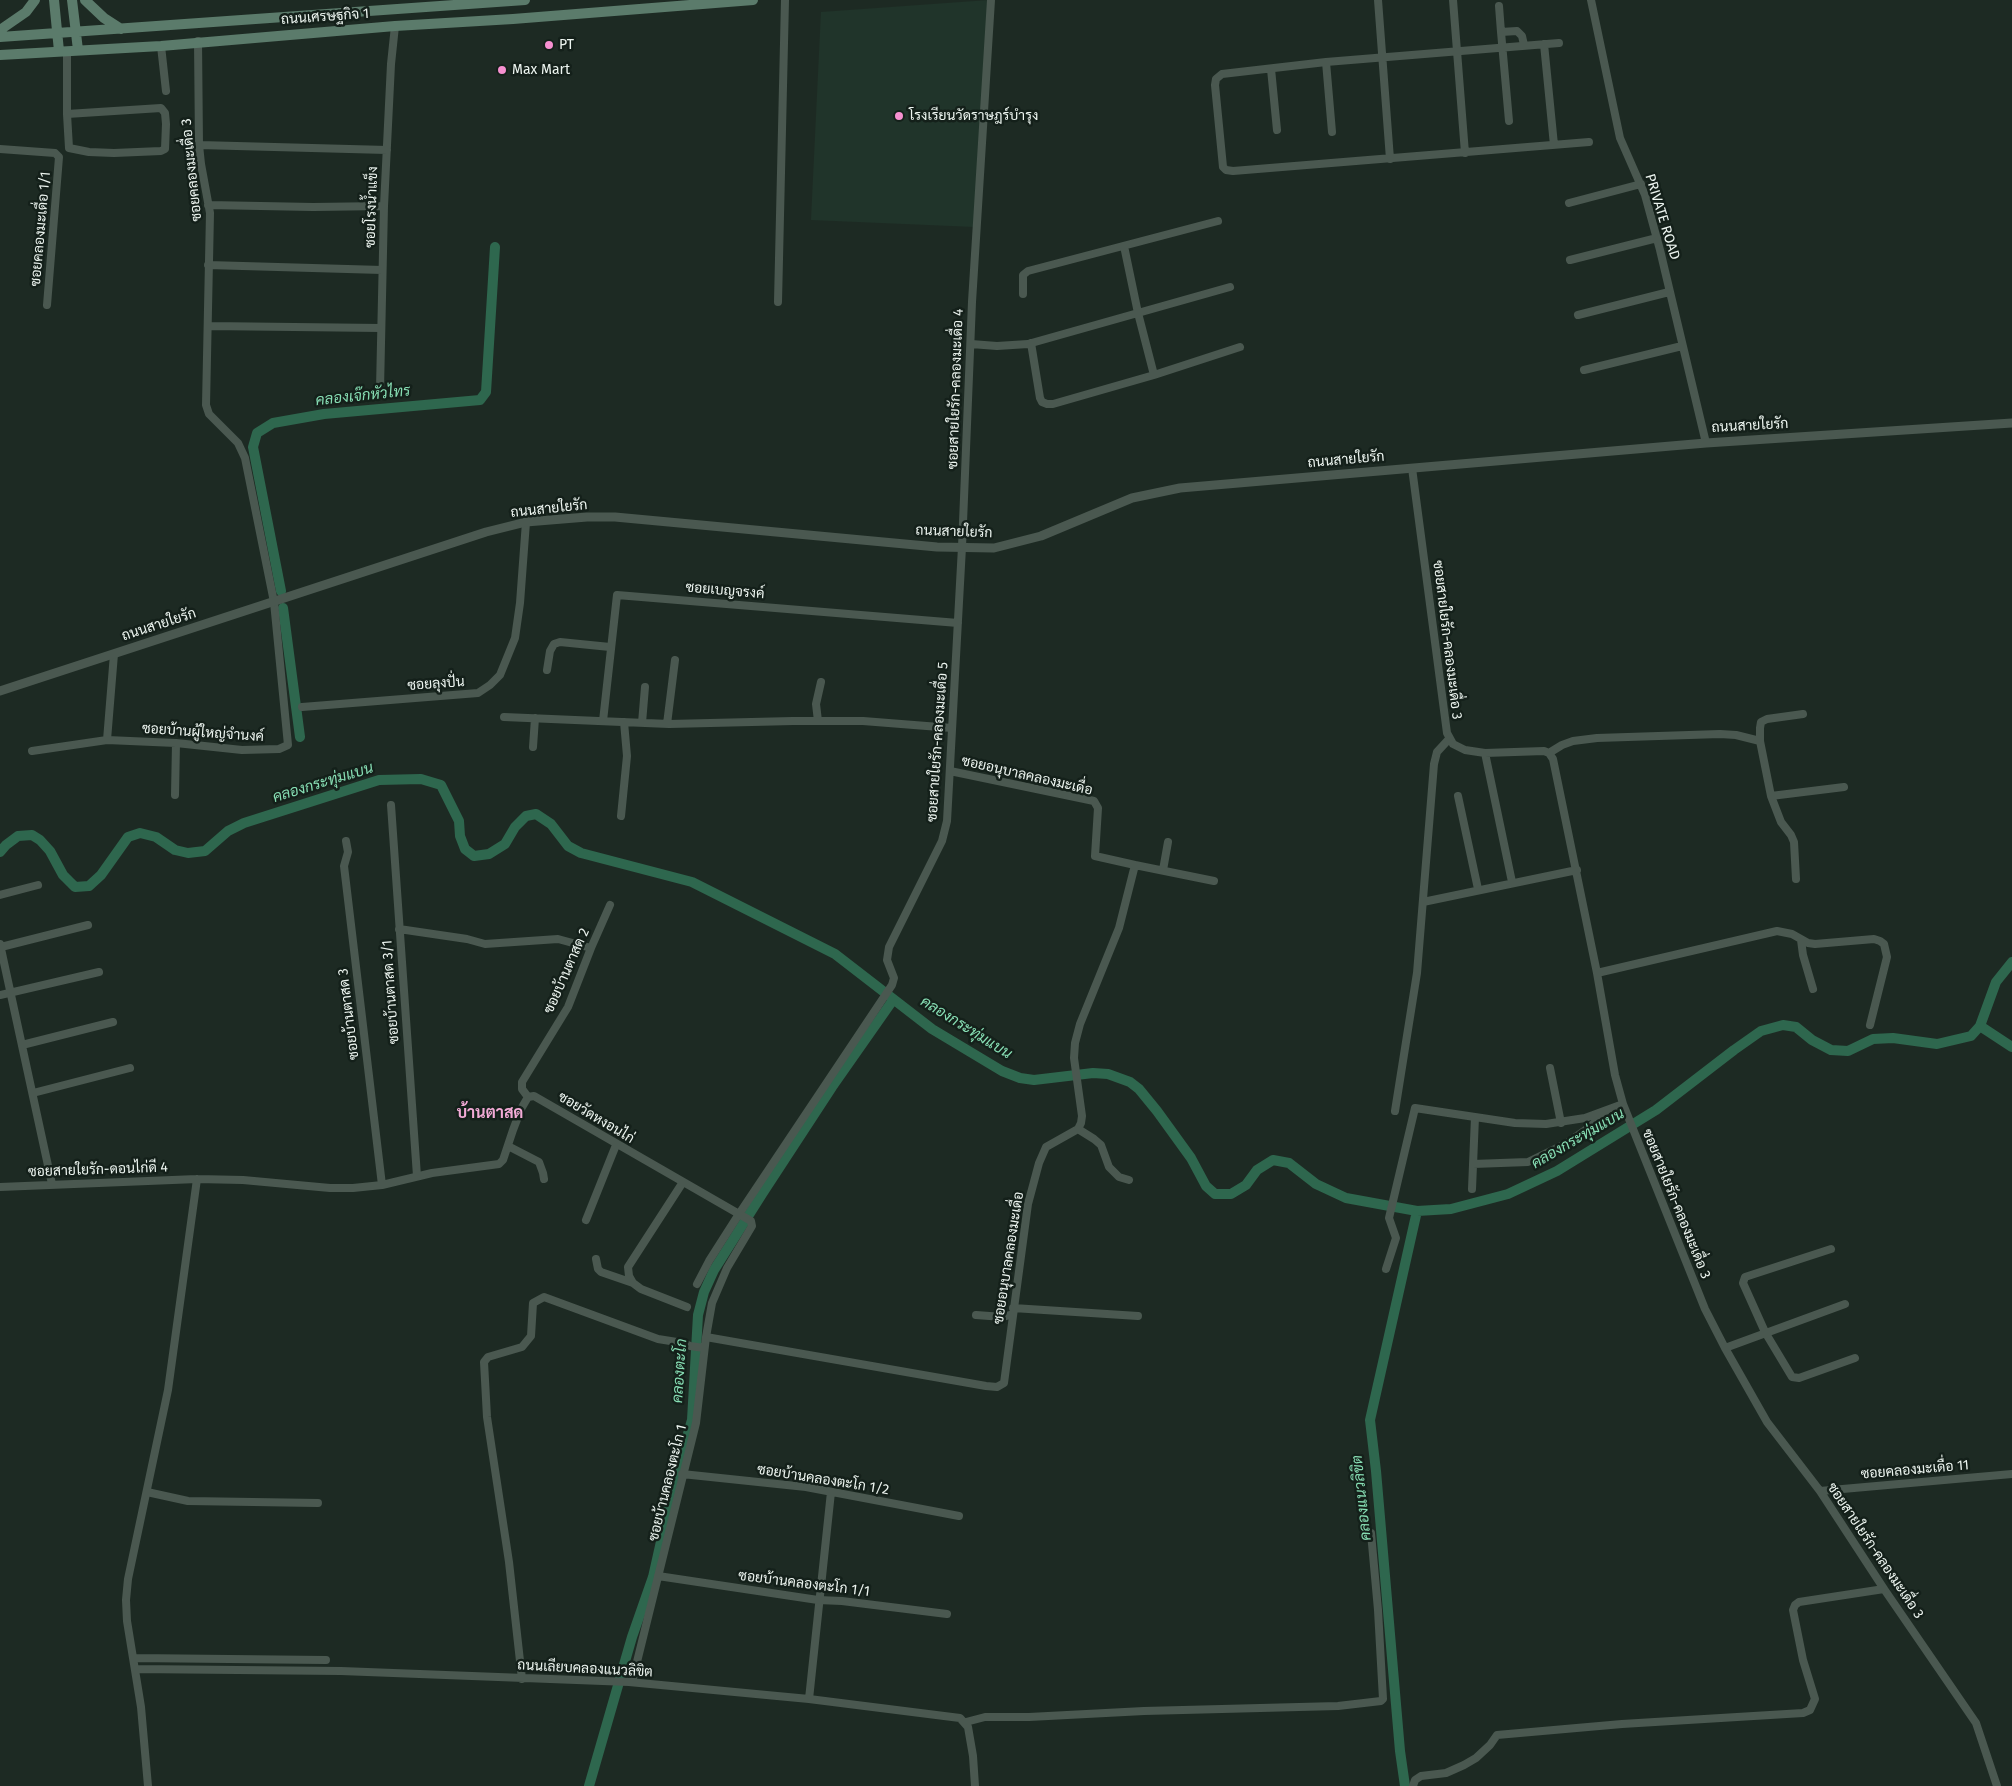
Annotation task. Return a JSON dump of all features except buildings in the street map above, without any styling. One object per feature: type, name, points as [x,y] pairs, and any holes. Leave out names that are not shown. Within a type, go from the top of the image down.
[{"type":"main road","points":[[0,30],[26,12],[35,0]]},
{"type":"main road","points":[[54,0],[57,32],[63,51]]},
{"type":"main road","points":[[72,0],[78,50]]},
{"type":"main road","points":[[85,0],[104,18],[121,29]]},
{"type":"main road","name":"ถนนเศรษฐกิจ 1","points":[[0,37],[439,3],[525,0]]},
{"type":"main road","name":"ถนนเศรษฐกิจ 1","points":[[0,55],[161,46],[198,41],[753,0]]},
{"type":"street","points":[[778,302],[785,0]]},
{"type":"street","name":"ซอยสายใยรัก-คลองมะเดื่อ 4","points":[[962,547],[971,344],[991,0]]},
{"type":"street","points":[[1378,0],[1384,58],[1390,159]]},
{"type":"street","points":[[1453,0],[1465,152]]},
{"type":"street","name":"PRIVATE ROAD","points":[[1591,0],[1620,138],[1641,184],[1657,238],[1706,443]]},
{"type":"street","points":[[1499,6],[1509,121]]},
{"type":"street","name":"ซอยโรงน้ำแข็ง","points":[[380,389],[384,206],[391,64],[395,26]]},
{"type":"street","points":[[1501,32],[1516,31],[1522,36],[1524,46]]},
{"type":"street","name":"ซอยคลองมะเดื่อ 3","points":[[198,41],[199,144],[210,213],[206,405],[209,414],[238,443],[245,458],[274,602]]},
{"type":"street","points":[[1560,43],[1326,62],[1222,74],[1216,79],[1215,86],[1224,167],[1226,170],[1390,159],[1589,142]]},
{"type":"street","points":[[1544,44],[1554,145]]},
{"type":"street","points":[[161,46],[166,91]]},
{"type":"street","points":[[63,51],[66,114],[68,148],[88,152],[114,153],[161,151],[165,149],[166,124],[161,108],[66,114]]},
{"type":"street","points":[[1326,62],[1332,132]]},
{"type":"street","points":[[1271,68],[1277,130]]},
{"type":"street","points":[[199,144],[387,150]]},
{"type":"street","name":"ซอยคลองมะเดื่อ 1/1","points":[[0,148],[55,153],[60,158],[46,305]]},
{"type":"street","points":[[1569,203],[1641,184]]},
{"type":"street","points":[[208,205],[384,206]]},
{"type":"street","points":[[1023,294],[1023,275],[1028,271],[1218,222]]},
{"type":"street","points":[[1570,260],[1657,238]]},
{"type":"street","points":[[1124,246],[1138,313],[1154,374]]},
{"type":"street","points":[[208,265],[382,270]]},
{"type":"street","points":[[971,344],[997,346],[1032,343],[1230,287]]},
{"type":"street","points":[[1578,315],[1669,292]]},
{"type":"street","points":[[208,326],[380,328]]},
{"type":"street","points":[[1032,343],[1040,398],[1042,402],[1047,404],[1053,404],[1240,347]]},
{"type":"street","points":[[1584,370],[1682,346]]},
{"type":"street","name":"ถนนสายใยรัก","points":[[0,691],[486,532],[526,522],[587,517],[615,517],[937,547],[994,548],[1041,536],[1124,501],[1156,492],[1706,443],[2012,422]]},
{"type":"street","name":"ซอยสายใยรัก-คลองมะเดื่อ 3","points":[[1412,468],[1449,739],[1453,744],[1465,750],[1485,753],[1544,751],[1549,753],[1553,759],[1577,870],[1615,1076],[1626,1116],[1705,1308],[1724,1348],[1767,1422],[1820,1491],[1884,1589],[1976,1723],[1998,1786]]},
{"type":"street","name":"ซอยลุงปั่น","points":[[302,707],[478,693],[490,685],[500,675],[515,638],[520,603],[526,522]]},
{"type":"street","name":"ซอยสายใยรัก-คลองมะเดื่อ 5","points":[[740,1215],[884,999],[894,978],[887,960],[889,947],[942,841],[947,821],[962,547]]},
{"type":"street","name":"ซอยเบญจรงค์","points":[[602,721],[616,597],[619,594],[958,623]]},
{"type":"street","name":"ซอยบ้านผู้ใหญ่จำนงค์","points":[[32,750],[107,740],[176,743],[242,750],[279,749],[288,745],[274,602]]},
{"type":"street","points":[[547,670],[550,651],[554,644],[560,642],[610,647]]},
{"type":"street","points":[[107,740],[114,654]]},
{"type":"street","points":[[667,724],[675,660]]},
{"type":"street","points":[[818,721],[816,704],[821,682]]},
{"type":"street","points":[[642,723],[645,687]]},
{"type":"street","points":[[1796,879],[1794,842],[1781,822],[1771,796],[1760,741],[1760,728],[1762,722],[1767,719],[1803,714]]},
{"type":"street","points":[[504,717],[667,724],[818,721],[878,722],[952,728]]},
{"type":"street","points":[[533,747],[535,718]]},
{"type":"street","points":[[621,816],[627,756],[624,722]]},
{"type":"street","points":[[1549,753],[1573,741],[1597,738],[1720,734],[1736,735],[1760,741]]},
{"type":"street","points":[[1395,1111],[1417,973],[1434,764],[1437,752],[1449,739]]},
{"type":"street","points":[[175,795],[176,743]]},
{"type":"street","points":[[1485,753],[1512,882]]},
{"type":"street","name":"ซอยอนุบาลคลองมะเดื่อ","points":[[950,771],[1094,801],[1098,808],[1095,856],[1214,881]]},
{"type":"street","points":[[1771,796],[1844,786]]},
{"type":"street","points":[[1458,796],[1478,889]]},
{"type":"street","name":"ซอยบ้านตาสด 3/1","points":[[391,805],[417,1176]]},
{"type":"street","name":"ซอยบ้านตาสด 3","points":[[346,841],[348,852],[344,866],[382,1185]]},
{"type":"street","points":[[1163,870],[1168,842]]},
{"type":"street","points":[[1129,1180],[1119,1177],[1109,1167],[1101,1145],[1078,1129],[1082,1116],[1074,1058],[1080,1024],[1119,928],[1135,865]]},
{"type":"street","points":[[1423,902],[1478,889],[1577,870]]},
{"type":"street","points":[[0,895],[38,885]]},
{"type":"street","name":"ซอยบ้านตาสด 2","points":[[528,1097],[522,1089],[522,1082],[568,1007],[610,905]]},
{"type":"street","points":[[52,1184],[0,945],[88,925]]},
{"type":"street","points":[[399,929],[467,939],[485,944],[558,939],[591,948]]},
{"type":"street","points":[[1597,973],[1777,932],[1792,934],[1801,940],[1815,944],[1874,939],[1884,944],[1886,957],[1870,1025]]},
{"type":"street","points":[[1801,940],[1803,956],[1814,990]]},
{"type":"street","points":[[0,995],[99,972]]},
{"type":"street","points":[[22,1045],[113,1022]]},
{"type":"street","points":[[33,1093],[130,1068]]},
{"type":"street","points":[[1550,1068],[1561,1123]]},
{"type":"street","name":"ซอยวัดหงอนไก่","points":[[528,1097],[534,1096],[740,1215]]},
{"type":"street","points":[[148,1786],[141,1708],[127,1621],[126,1600],[128,1579],[168,1390],[197,1179],[243,1180],[330,1188],[353,1188],[382,1185],[460,1168],[499,1164],[503,1160],[513,1130],[528,1097]]},
{"type":"street","points":[[1386,1269],[1396,1238],[1389,1218],[1415,1108],[1533,1124],[1561,1123],[1606,1111],[1623,1104]]},
{"type":"street","points":[[1473,1164],[1528,1162],[1567,1143],[1591,1126],[1606,1111]]},
{"type":"street","points":[[1472,1189],[1475,1117]]},
{"type":"street","name":"ซอยอนุบาลคลองมะเดื่อ","points":[[706,1337],[997,1387],[1004,1383],[1006,1377],[1028,1204],[1039,1163],[1046,1147],[1078,1129]]},
{"type":"street","points":[[586,1220],[616,1145]]},
{"type":"street","points":[[508,1146],[538,1162],[544,1179]]},
{"type":"street","name":"ซอยสายใยรัก-ดอนไก่ดี 4","points":[[0,1187],[197,1179]]},
{"type":"street","points":[[633,1283],[629,1276],[628,1267],[683,1182]]},
{"type":"street","points":[[697,1284],[740,1215]]},
{"type":"street","name":"ซอยบ้านคลองตะโก 1","points":[[630,1682],[696,1423],[703,1348],[712,1303],[727,1268],[752,1226],[751,1220],[740,1215]]},
{"type":"street","points":[[1831,1249],[1745,1276],[1743,1283],[1765,1332],[1792,1378],[1799,1378],[1855,1358]]},
{"type":"street","points":[[596,1259],[598,1269],[601,1272],[633,1283],[641,1289],[687,1308]]},
{"type":"street","points":[[522,1679],[509,1562],[487,1418],[484,1362],[488,1357],[522,1347],[531,1336],[534,1303],[544,1297],[658,1339],[703,1348]]},
{"type":"street","points":[[1724,1348],[1845,1304]]},
{"type":"street","points":[[976,1315],[1002,1317],[1013,1311],[1138,1316]]},
{"type":"street","name":"ซอยบ้านคลองตะโก 1/2","points":[[682,1474],[806,1487],[958,1516]]},
{"type":"street","name":"ซอยคลองมะเดื่อ 11","points":[[1820,1491],[2012,1474]]},
{"type":"street","points":[[147,1492],[188,1501],[318,1503]]},
{"type":"street","points":[[809,1699],[818,1600],[831,1492]]},
{"type":"street","points":[[975,1786],[973,1756],[966,1722],[985,1717],[1328,1706],[1381,1702],[1383,1699],[1378,1610],[1371,1533]]},
{"type":"street","name":"ซอยบ้านคลองตะโก 1/1","points":[[658,1576],[818,1600],[842,1601],[947,1614]]},
{"type":"street","points":[[1413,1786],[1415,1780],[1421,1776],[1446,1773],[1476,1758],[1497,1735],[1720,1717],[1803,1713],[1810,1710],[1815,1699],[1794,1615],[1795,1605],[1799,1602],[1884,1589]]},
{"type":"street","points":[[133,1658],[326,1660]]},
{"type":"street","points":[[276,1658],[277,1670]]},
{"type":"street","name":"ถนนเลียบคลองแนวลิขิต","points":[[135,1669],[413,1673],[630,1682],[809,1699],[960,1718],[966,1722]]},
{"type":"shaded area","name":"โรงเรียนวัดราษฎร์บํารุง","points":[[989,0],[975,227],[811,220],[821,12]]},
{"type":"waterway","name":"คลองเจ๊กหัวไทร","points":[[281,591],[253,447],[257,433],[273,423],[324,414],[480,400],[486,392],[495,247]]},
{"type":"waterway","name":"คลองเจ๊กหัวไทร","points":[[283,608],[300,737]]},
{"type":"waterway","name":"คลองกระทุ่มแบน","points":[[0,852],[18,836],[32,835],[40,840],[50,851],[63,875],[75,887],[89,886],[101,875],[128,837],[140,833],[156,837],[175,850],[188,853],[205,851],[228,831],[244,823],[379,780],[421,779],[441,785],[459,821],[460,836],[465,849],[474,856],[489,854],[505,844],[515,827],[526,816],[536,814],[551,824],[568,846],[581,853],[692,882],[835,954],[932,1029],[1002,1071],[1020,1078],[1034,1080],[1093,1073],[1108,1074],[1130,1082],[1139,1089],[1157,1111],[1191,1158],[1206,1186],[1215,1194],[1231,1194],[1246,1185],[1257,1170],[1273,1160],[1289,1163],[1316,1184],[1346,1198],[1417,1211],[1451,1209],[1508,1194],[1557,1171],[1656,1110],[1761,1031],[1783,1025],[1796,1027],[1812,1040],[1831,1050],[1848,1051],[1873,1039],[1893,1038],[1937,1044],[1971,1036],[1980,1026],[1996,982],[2012,962]]},
{"type":"waterway","name":"คลองตะโก","points":[[589,1786],[632,1637],[653,1577],[675,1479],[692,1420],[698,1315],[704,1292],[714,1270],[762,1194],[832,1087],[893,1000]]},
{"type":"waterway","points":[[1980,1026],[2012,1047]]},
{"type":"waterway","name":"คลองแนวลิขิต","points":[[1405,1786],[1400,1751],[1370,1420],[1417,1211]]},
{"type":"place","name":"PT","points":[[549,45]]},
{"type":"place","name":"Max Mart","points":[[502,70]]},
{"type":"place","name":"โรงเรียนวัดราษฎร์บํารุง","points":[[899,116]]},
{"type":"district","name":"บ้านตาสด","points":[[490,1114]]}]
